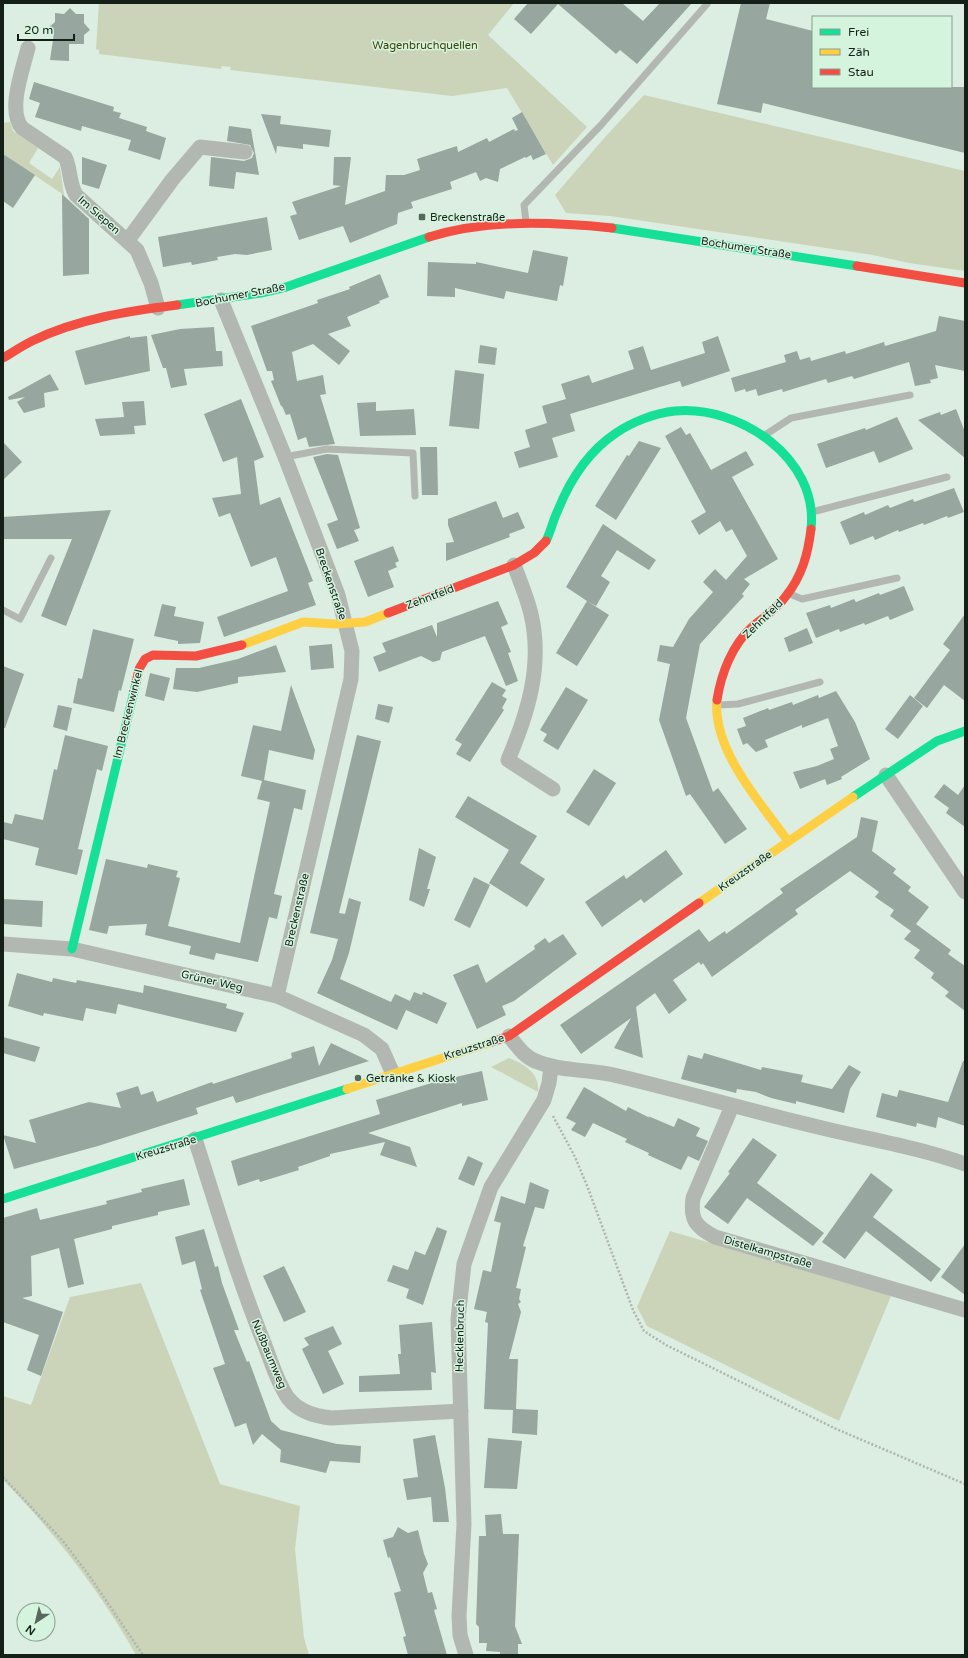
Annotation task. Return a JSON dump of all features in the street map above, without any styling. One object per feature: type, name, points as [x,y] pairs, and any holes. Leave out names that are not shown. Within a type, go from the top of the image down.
[{"type":"street","name":"Im Siepen","points":[[28,48],[17,92],[18,122],[22,128],[65,157],[68,162],[70,185],[76,195],[138,250],[151,283],[158,308]]},
{"type":"street","name":"Im Siepen","points":[[128,240],[172,180],[200,147],[245,152]]},
{"type":"street","name":"Bochumer Straße","points":[[3,358],[48,335],[104,315],[221,300],[268,292],[302,282],[423,238],[460,230],[526,222],[601,226],[965,283]]},
{"type":"street","name":"Breckenstraße","points":[[221,300],[285,456],[338,595],[352,652],[351,679],[277,996]]},
{"type":"street","name":"Zehntfeld","points":[[345,623],[365,622],[514,564],[533,554],[544,543],[566,490],[579,469],[596,450],[627,427],[649,418],[674,411],[692,411],[716,414],[747,424],[779,446],[792,460],[802,478],[811,512],[812,530],[809,549],[801,574],[788,594],[774,609],[743,636],[732,654],[721,679],[717,705],[722,736],[735,766],[788,841]]},
{"type":"street","points":[[514,564],[531,614],[536,656],[530,697],[523,724],[508,760],[553,789]]},
{"type":"street","name":"Im Breckenwinkel","points":[[72,948],[141,664],[153,655],[196,656],[235,647],[303,622],[345,623]]},
{"type":"street","name":"Kreuzstraße","points":[[3,1199],[195,1139],[509,1036],[788,841],[886,775],[937,742],[965,731]]},
{"type":"street","points":[[886,775],[965,892]]},
{"type":"street","name":"Grüner Weg","points":[[3,944],[72,948],[277,996],[364,1035],[382,1049],[393,1074]]},
{"type":"street","points":[[509,1036],[526,1056],[536,1062],[552,1066],[610,1074],[863,1138],[911,1147],[965,1164]]},
{"type":"street","name":"Hecklenbruch","points":[[466,1655],[460,1635],[459,1616],[464,1524],[458,1319],[464,1264],[491,1187],[544,1100],[552,1066]]},
{"type":"street","name":"Distelkampstraße","points":[[732,1106],[728,1120],[693,1198],[691,1211],[695,1223],[703,1230],[716,1237],[965,1310]]},
{"type":"street","name":"Nußbaumweg","points":[[195,1139],[250,1310],[289,1399],[301,1409],[315,1416],[331,1418],[461,1411]]},
{"type":"lane","points":[[526,222],[524,205],[600,125],[706,4]]},
{"type":"lane","points":[[765,435],[791,418],[910,395]]},
{"type":"lane","points":[[285,456],[327,449],[413,453],[415,496]]},
{"type":"lane","points":[[811,512],[947,477]]},
{"type":"lane","points":[[3,610],[20,619],[51,558]]},
{"type":"lane","points":[[788,594],[802,599],[897,578]]},
{"type":"lane","points":[[717,705],[738,704],[820,682]]},
{"type":"path","points":[[544,1100],[575,1157],[633,1310],[644,1331],[666,1345],[834,1428],[965,1484]]},
{"type":"path","points":[[3,1477],[62,1540],[88,1574],[143,1655]]},
{"type":"green space","name":"Wagenbruchquellen","points":[[99,3],[514,3],[488,35],[587,127],[553,165],[507,88],[452,96],[230,70],[231,67],[222,66],[221,69],[99,54],[99,50],[96,49]]},
{"type":"green space","points":[[644,95],[965,171],[965,271],[909,263],[873,255],[610,216],[566,213],[555,195]]},
{"type":"green space","points":[[10,122],[13,131],[38,148],[29,163],[52,179],[60,167],[64,195],[3,154],[3,123]]},
{"type":"green space","points":[[509,1058],[525,1066],[534,1074],[538,1085],[538,1092],[491,1067]]},
{"type":"green space","points":[[670,1231],[891,1296],[839,1421],[647,1326],[637,1307]]},
{"type":"green space","points":[[141,1283],[220,1484],[300,1506],[295,1549],[304,1638],[309,1655],[136,1655],[92,1585],[76,1563],[41,1521],[3,1480],[3,1396],[31,1405],[70,1297]]},
{"type":"building","points":[[528,3],[622,3],[643,21],[660,3],[692,3],[637,64],[620,50],[616,54],[558,4],[531,34],[514,19]]},
{"type":"building","points":[[741,3],[770,3],[766,19],[812,31],[812,88],[965,87],[965,153],[763,103],[761,113],[717,104]]},
{"type":"building","points":[[70,8],[76,14],[84,14],[84,23],[90,30],[84,35],[84,44],[69,44],[69,61],[50,60],[54,33],[48,28],[55,22],[55,13],[64,14]]},
{"type":"building","points":[[34,82],[114,107],[113,111],[121,113],[119,118],[147,127],[146,131],[166,138],[160,160],[128,150],[131,140],[82,126],[81,131],[35,117],[40,103],[29,99]]},
{"type":"building","points":[[522,112],[546,154],[533,160],[531,155],[500,169],[498,182],[486,178],[480,181],[476,172],[450,182],[452,189],[411,202],[413,208],[398,213],[397,224],[350,243],[343,226],[299,240],[290,216],[297,214],[292,202],[341,186],[333,185],[334,157],[351,157],[345,205],[385,191],[386,175],[404,175],[420,170],[417,159],[457,146],[458,152],[487,138],[489,142],[514,129],[515,131],[518,130],[512,118]]},
{"type":"building","points":[[261,114],[281,116],[280,124],[331,130],[329,147],[303,144],[303,149],[277,146],[276,154]]},
{"type":"building","points":[[229,126],[251,129],[259,175],[236,172],[234,189],[209,186],[211,157],[244,161],[252,158],[254,153],[250,145],[227,141]]},
{"type":"building","points":[[3,154],[35,175],[13,208],[3,201]]},
{"type":"building","points":[[82,157],[107,165],[99,189],[82,184]]},
{"type":"building","points":[[62,194],[89,219],[89,274],[63,276]]},
{"type":"building","points":[[267,217],[272,250],[247,255],[235,254],[217,257],[218,260],[192,265],[191,262],[163,267],[158,237]]},
{"type":"building","points":[[533,250],[568,257],[563,286],[560,285],[557,301],[506,291],[504,299],[455,288],[455,297],[427,296],[428,262],[476,264],[476,262],[528,273]]},
{"type":"building","points":[[380,274],[389,297],[379,301],[380,303],[347,317],[351,326],[328,334],[350,351],[339,365],[313,344],[292,352],[297,381],[323,375],[326,394],[320,395],[335,444],[309,447],[306,437],[298,440],[290,414],[286,415],[281,406],[271,381],[274,380],[272,371],[267,371],[251,326],[318,303],[317,300],[350,289],[349,287]]},
{"type":"building","points":[[939,316],[965,321],[965,371],[935,365],[938,378],[930,380],[931,383],[915,386],[909,362],[854,379],[852,376],[828,383],[826,379],[783,392],[782,389],[758,396],[756,389],[746,392],[745,389],[735,392],[731,378],[786,362],[784,355],[797,351],[800,360],[810,357],[811,361],[845,351],[846,354],[884,342],[885,346],[936,331]]},
{"type":"building","points":[[214,327],[216,351],[222,351],[223,366],[184,369],[187,385],[171,388],[166,368],[163,368],[151,335],[180,329]]},
{"type":"building","points":[[130,336],[130,338],[147,336],[150,371],[85,385],[75,351]]},
{"type":"building","points":[[718,336],[730,371],[682,387],[680,381],[570,414],[575,431],[552,438],[558,457],[519,468],[514,452],[530,447],[525,430],[547,423],[542,406],[566,399],[561,384],[589,375],[592,383],[634,369],[628,351],[643,346],[651,370],[705,353],[702,342]]},
{"type":"building","points":[[480,345],[497,348],[495,365],[478,363]]},
{"type":"building","points":[[455,370],[484,374],[479,429],[449,426]]},
{"type":"building","points":[[50,374],[59,390],[44,393],[45,407],[24,413],[17,402],[25,397],[9,400],[8,397]]},
{"type":"building","points":[[241,399],[264,457],[254,461],[260,505],[280,497],[313,581],[308,583],[316,605],[224,637],[217,617],[288,591],[276,557],[251,567],[230,513],[219,517],[212,498],[241,494],[237,457],[223,462],[204,414]]},
{"type":"building","points":[[144,401],[146,425],[134,426],[135,434],[100,436],[95,419],[124,417],[122,402]]},
{"type":"building","points":[[376,402],[376,411],[414,409],[416,435],[360,436],[357,403]]},
{"type":"building","points":[[956,409],[965,432],[965,458],[918,420],[940,412],[941,415]]},
{"type":"building","points":[[897,417],[913,449],[879,463],[874,451],[826,468],[817,444],[865,428],[866,430]]},
{"type":"building","points":[[681,427],[686,435],[690,433],[711,470],[746,451],[754,465],[732,477],[778,559],[744,579],[750,584],[742,594],[744,596],[700,644],[686,718],[713,792],[718,788],[747,829],[725,844],[690,794],[686,796],[659,720],[670,664],[657,661],[660,645],[673,647],[689,619],[713,592],[703,582],[715,569],[726,580],[747,556],[732,529],[726,532],[720,521],[699,535],[691,521],[706,512],[665,436]]},
{"type":"building","points":[[639,441],[661,448],[616,520],[595,506],[627,455],[629,456]]},
{"type":"building","points":[[3,442],[22,462],[3,480]]},
{"type":"building","points":[[420,447],[437,447],[438,495],[422,495]]},
{"type":"building","points":[[327,454],[338,455],[360,528],[354,530],[359,541],[337,549],[327,524],[338,520],[313,457]]},
{"type":"building","points":[[954,488],[964,512],[948,518],[947,516],[924,525],[923,523],[899,532],[898,530],[875,540],[873,536],[850,545],[840,522],[864,512],[865,515],[888,505],[890,508],[913,499],[914,502]]},
{"type":"building","points":[[496,501],[503,518],[518,512],[525,528],[509,534],[510,537],[446,561],[446,543],[454,542],[448,525],[448,519]]},
{"type":"building","points":[[111,510],[66,626],[41,616],[72,539],[3,539],[3,517]]},
{"type":"building","points":[[603,524],[656,560],[649,570],[617,550],[601,576],[610,582],[596,606],[566,587]]},
{"type":"building","points":[[393,546],[399,561],[395,563],[397,567],[388,571],[394,587],[368,597],[354,561]]},
{"type":"building","points":[[904,586],[914,610],[890,620],[888,616],[865,625],[864,623],[840,632],[839,629],[816,638],[806,613],[830,605],[831,608],[854,599],[856,602],[879,593],[880,595]]},
{"type":"building","points":[[498,601],[508,624],[501,627],[511,652],[508,653],[518,681],[506,686],[485,636],[442,652],[440,660],[433,662],[421,656],[379,672],[373,657],[386,652],[382,643],[432,625],[437,637],[437,623]]},
{"type":"building","points":[[587,601],[609,615],[577,666],[556,653]]},
{"type":"building","points":[[162,604],[176,607],[174,616],[204,622],[200,643],[178,644],[178,641],[154,636]]},
{"type":"building","points":[[965,614],[965,701],[944,685],[927,708],[914,698],[950,650],[943,644]]},
{"type":"building","points":[[807,628],[813,643],[789,652],[784,638]]},
{"type":"building","points":[[93,629],[134,639],[121,691],[119,690],[114,712],[73,703],[78,678],[82,679]]},
{"type":"building","points":[[332,644],[334,668],[311,670],[309,646]]},
{"type":"building","points":[[276,645],[286,672],[238,677],[238,683],[197,692],[173,689],[176,668],[199,668],[238,659]]},
{"type":"building","points":[[3,666],[24,674],[5,728],[3,728]]},
{"type":"building","points":[[150,673],[170,678],[164,701],[145,696]]},
{"type":"building","points":[[492,682],[506,690],[502,696],[507,699],[502,708],[504,710],[470,762],[456,754],[462,744],[455,740]]},
{"type":"building","points":[[291,685],[315,750],[313,760],[269,750],[264,780],[306,790],[302,810],[294,808],[274,894],[282,896],[277,919],[269,917],[258,962],[216,953],[214,960],[189,954],[191,946],[145,935],[147,924],[109,926],[107,934],[89,930],[106,859],[147,868],[148,864],[178,871],[176,877],[180,878],[168,926],[240,943],[270,802],[257,799],[262,781],[241,776],[253,725],[281,731]]},
{"type":"building","points":[[566,687],[588,700],[558,750],[543,741],[547,734],[540,730]]},
{"type":"building","points":[[836,691],[855,722],[870,759],[841,777],[842,779],[827,785],[825,779],[800,789],[793,772],[817,766],[834,759],[830,749],[838,746],[828,718],[802,728],[802,725],[765,740],[768,747],[756,752],[747,743],[743,745],[737,729],[746,726],[743,718],[768,708],[769,710],[792,702],[793,705],[818,695],[819,698]]},
{"type":"building","points":[[910,695],[923,706],[898,739],[885,729]]},
{"type":"building","points":[[378,704],[393,707],[389,723],[375,719]]},
{"type":"building","points":[[58,705],[72,708],[67,731],[53,727]]},
{"type":"building","points":[[65,735],[108,746],[102,771],[97,769],[78,849],[83,850],[77,875],[35,865],[39,848],[3,839],[3,822],[12,824],[15,814],[43,820],[54,769],[57,770]]},
{"type":"building","points":[[357,735],[381,741],[339,913],[345,914],[349,898],[361,902],[349,953],[340,979],[391,1002],[395,994],[410,1001],[414,992],[422,995],[423,992],[447,1003],[437,1024],[406,1010],[397,1030],[317,993],[332,960],[338,939],[310,933]]},
{"type":"building","points":[[594,769],[616,783],[589,826],[566,812]]},
{"type":"building","points":[[944,784],[958,795],[965,785],[965,827],[946,813],[949,808],[934,797]]},
{"type":"building","points":[[468,796],[537,836],[520,863],[545,879],[527,907],[489,883],[509,850],[455,817]]},
{"type":"building","points":[[861,817],[878,821],[872,851],[896,869],[893,873],[911,887],[908,891],[929,907],[916,924],[951,950],[948,954],[965,966],[965,1011],[945,996],[949,992],[931,978],[934,973],[914,958],[920,950],[904,939],[911,931],[890,916],[894,910],[875,897],[879,892],[850,871],[795,910],[798,914],[712,977],[703,963],[701,965],[699,962],[673,980],[687,1000],[669,1014],[655,993],[636,1007],[643,1058],[614,1048],[631,1018],[581,1054],[560,1025],[699,929],[709,942],[725,931],[726,934],[783,893],[780,889],[857,837]]},
{"type":"building","points":[[419,848],[436,857],[427,889],[430,889],[424,907],[409,900]]},
{"type":"building","points":[[666,850],[683,874],[644,903],[641,899],[602,927],[585,902],[624,875],[626,879]]},
{"type":"building","points":[[474,877],[490,885],[470,928],[454,920]]},
{"type":"building","points":[[3,899],[43,901],[42,927],[3,924]]},
{"type":"building","points":[[563,934],[577,954],[514,1001],[502,1006],[506,1015],[477,1029],[453,975],[478,964],[486,983],[535,949],[534,946],[545,938],[549,943]]},
{"type":"building","points":[[17,973],[52,982],[53,978],[76,983],[77,980],[143,993],[144,985],[227,1004],[226,1008],[244,1013],[236,1032],[118,1004],[116,1014],[86,1008],[83,1021],[44,1013],[43,1016],[8,1006]]},
{"type":"building","points":[[3,1037],[40,1047],[35,1062],[3,1053]]},
{"type":"building","points":[[331,1043],[369,1061],[236,1103],[233,1096],[196,1108],[198,1114],[98,1146],[14,1169],[3,1135],[36,1143],[29,1120],[89,1102],[121,1108],[116,1093],[138,1086],[141,1095],[153,1091],[157,1102],[212,1082],[213,1084],[292,1058],[291,1053],[314,1046],[319,1066]]},
{"type":"building","points":[[704,1053],[761,1070],[762,1067],[803,1075],[801,1082],[832,1089],[849,1065],[861,1072],[850,1089],[844,1113],[796,1101],[796,1104],[771,1098],[756,1092],[737,1089],[736,1093],[681,1079],[688,1055],[702,1059]]},
{"type":"building","points":[[963,1061],[965,1061],[965,1126],[938,1117],[936,1128],[917,1123],[916,1127],[876,1117],[882,1093],[897,1097],[899,1090],[948,1102]]},
{"type":"building","points":[[482,1071],[488,1100],[462,1106],[462,1103],[368,1133],[410,1147],[417,1167],[380,1155],[385,1142],[330,1154],[330,1156],[298,1167],[299,1170],[260,1182],[259,1179],[238,1186],[231,1161],[380,1114],[376,1100],[438,1081]]},
{"type":"building","points":[[584,1087],[626,1111],[628,1107],[650,1118],[648,1116],[674,1127],[678,1118],[700,1128],[696,1136],[708,1141],[699,1161],[688,1156],[681,1170],[648,1155],[649,1153],[625,1142],[627,1139],[593,1123],[585,1137],[571,1130],[576,1123],[566,1118]]},
{"type":"building","points":[[753,1138],[777,1155],[757,1183],[824,1233],[813,1246],[747,1198],[728,1224],[704,1207],[730,1173],[728,1172]]},
{"type":"building","points":[[468,1156],[483,1163],[474,1186],[458,1179]]},
{"type":"building","points":[[871,1173],[893,1190],[873,1217],[941,1269],[931,1282],[866,1231],[845,1259],[822,1242]]},
{"type":"building","points":[[184,1179],[190,1205],[158,1212],[158,1215],[112,1226],[112,1229],[74,1239],[84,1284],[68,1288],[59,1248],[31,1256],[32,1296],[22,1298],[63,1312],[41,1376],[27,1370],[39,1335],[3,1322],[3,1218],[37,1208],[40,1220],[107,1204],[106,1201],[142,1192],[141,1189]]},
{"type":"building","points":[[530,1182],[549,1190],[544,1209],[535,1207],[523,1246],[526,1247],[516,1288],[521,1289],[519,1299],[521,1302],[518,1304],[521,1312],[509,1359],[518,1359],[516,1409],[538,1410],[537,1435],[512,1433],[513,1410],[484,1409],[488,1323],[485,1322],[487,1312],[474,1309],[483,1270],[491,1272],[501,1223],[494,1221],[501,1196],[525,1204]]},
{"type":"building","points":[[437,1227],[447,1231],[423,1305],[406,1298],[409,1289],[387,1281],[393,1265],[408,1270],[415,1251],[425,1255]]},
{"type":"building","points":[[204,1229],[215,1267],[218,1266],[222,1283],[239,1330],[234,1330],[247,1362],[249,1361],[271,1421],[281,1430],[337,1444],[361,1446],[360,1463],[330,1461],[326,1473],[280,1462],[281,1450],[262,1434],[253,1445],[246,1423],[235,1427],[213,1368],[225,1364],[200,1290],[202,1289],[195,1261],[182,1265],[175,1237]]},
{"type":"building","points":[[965,1244],[965,1295],[941,1277]]},
{"type":"building","points":[[284,1266],[306,1312],[284,1322],[263,1276]]},
{"type":"building","points":[[432,1322],[436,1373],[431,1372],[432,1390],[359,1392],[359,1376],[400,1374],[398,1354],[401,1354],[399,1325]]},
{"type":"building","points":[[333,1326],[342,1344],[328,1351],[344,1384],[323,1394],[302,1349],[309,1345],[304,1338]]},
{"type":"building","points":[[435,1435],[445,1488],[449,1522],[433,1522],[431,1497],[407,1500],[403,1479],[418,1477],[413,1439]]},
{"type":"building","points":[[488,1438],[522,1441],[517,1489],[484,1488]]},
{"type":"building","points":[[501,1514],[503,1534],[519,1534],[515,1626],[522,1644],[518,1644],[518,1655],[500,1655],[500,1652],[486,1651],[487,1643],[479,1643],[479,1627],[476,1624],[479,1536],[486,1536],[485,1515]]},
{"type":"building","points":[[398,1527],[408,1533],[418,1530],[428,1564],[423,1573],[428,1593],[432,1592],[437,1609],[434,1610],[447,1655],[408,1655],[403,1637],[406,1636],[394,1593],[401,1591],[390,1557],[388,1558],[383,1540],[393,1537]]},
{"type":"traffic: fast","points":[[612,228],[857,266]]},
{"type":"traffic: fast","points":[[177,305],[261,293],[286,287],[429,237]]},
{"type":"traffic: fast","points":[[546,541],[568,488],[581,467],[597,448],[606,440],[629,425],[652,416],[675,411],[700,411],[724,417],[748,427],[770,441],[788,459],[802,480],[810,503],[811,529]]},
{"type":"traffic: fast","points":[[72,949],[136,683]]},
{"type":"traffic: fast","points":[[853,797],[937,741],[965,731]]},
{"type":"traffic: fast","points":[[3,1199],[347,1089]]},
{"type":"traffic: slow","points":[[242,645],[303,622],[335,624],[365,622],[388,613]]},
{"type":"traffic: slow","points":[[717,700],[718,719],[722,738],[730,756],[752,793],[788,841]]},
{"type":"traffic: slow","points":[[699,903],[853,797]]},
{"type":"traffic: slow","points":[[347,1089],[492,1042]]},
{"type":"traffic: jam","points":[[429,237],[451,231],[497,225],[543,223],[612,228]]},
{"type":"traffic: jam","points":[[857,266],[965,283]]},
{"type":"traffic: jam","points":[[3,358],[32,341],[67,327],[121,313],[177,305]]},
{"type":"traffic: jam","points":[[717,700],[721,680],[733,651],[745,634],[779,605],[796,581],[806,556],[811,529]]},
{"type":"traffic: jam","points":[[388,613],[514,565],[534,553],[546,541]]},
{"type":"traffic: jam","points":[[136,683],[139,669],[145,659],[153,655],[196,656],[242,645]]},
{"type":"traffic: jam","points":[[492,1042],[509,1036],[699,903]]},
{"type":"place","name":"Breckenstraße","points":[[422,217]]},
{"type":"place","name":"Getränke & Kiosk","points":[[358,1078]]}]
